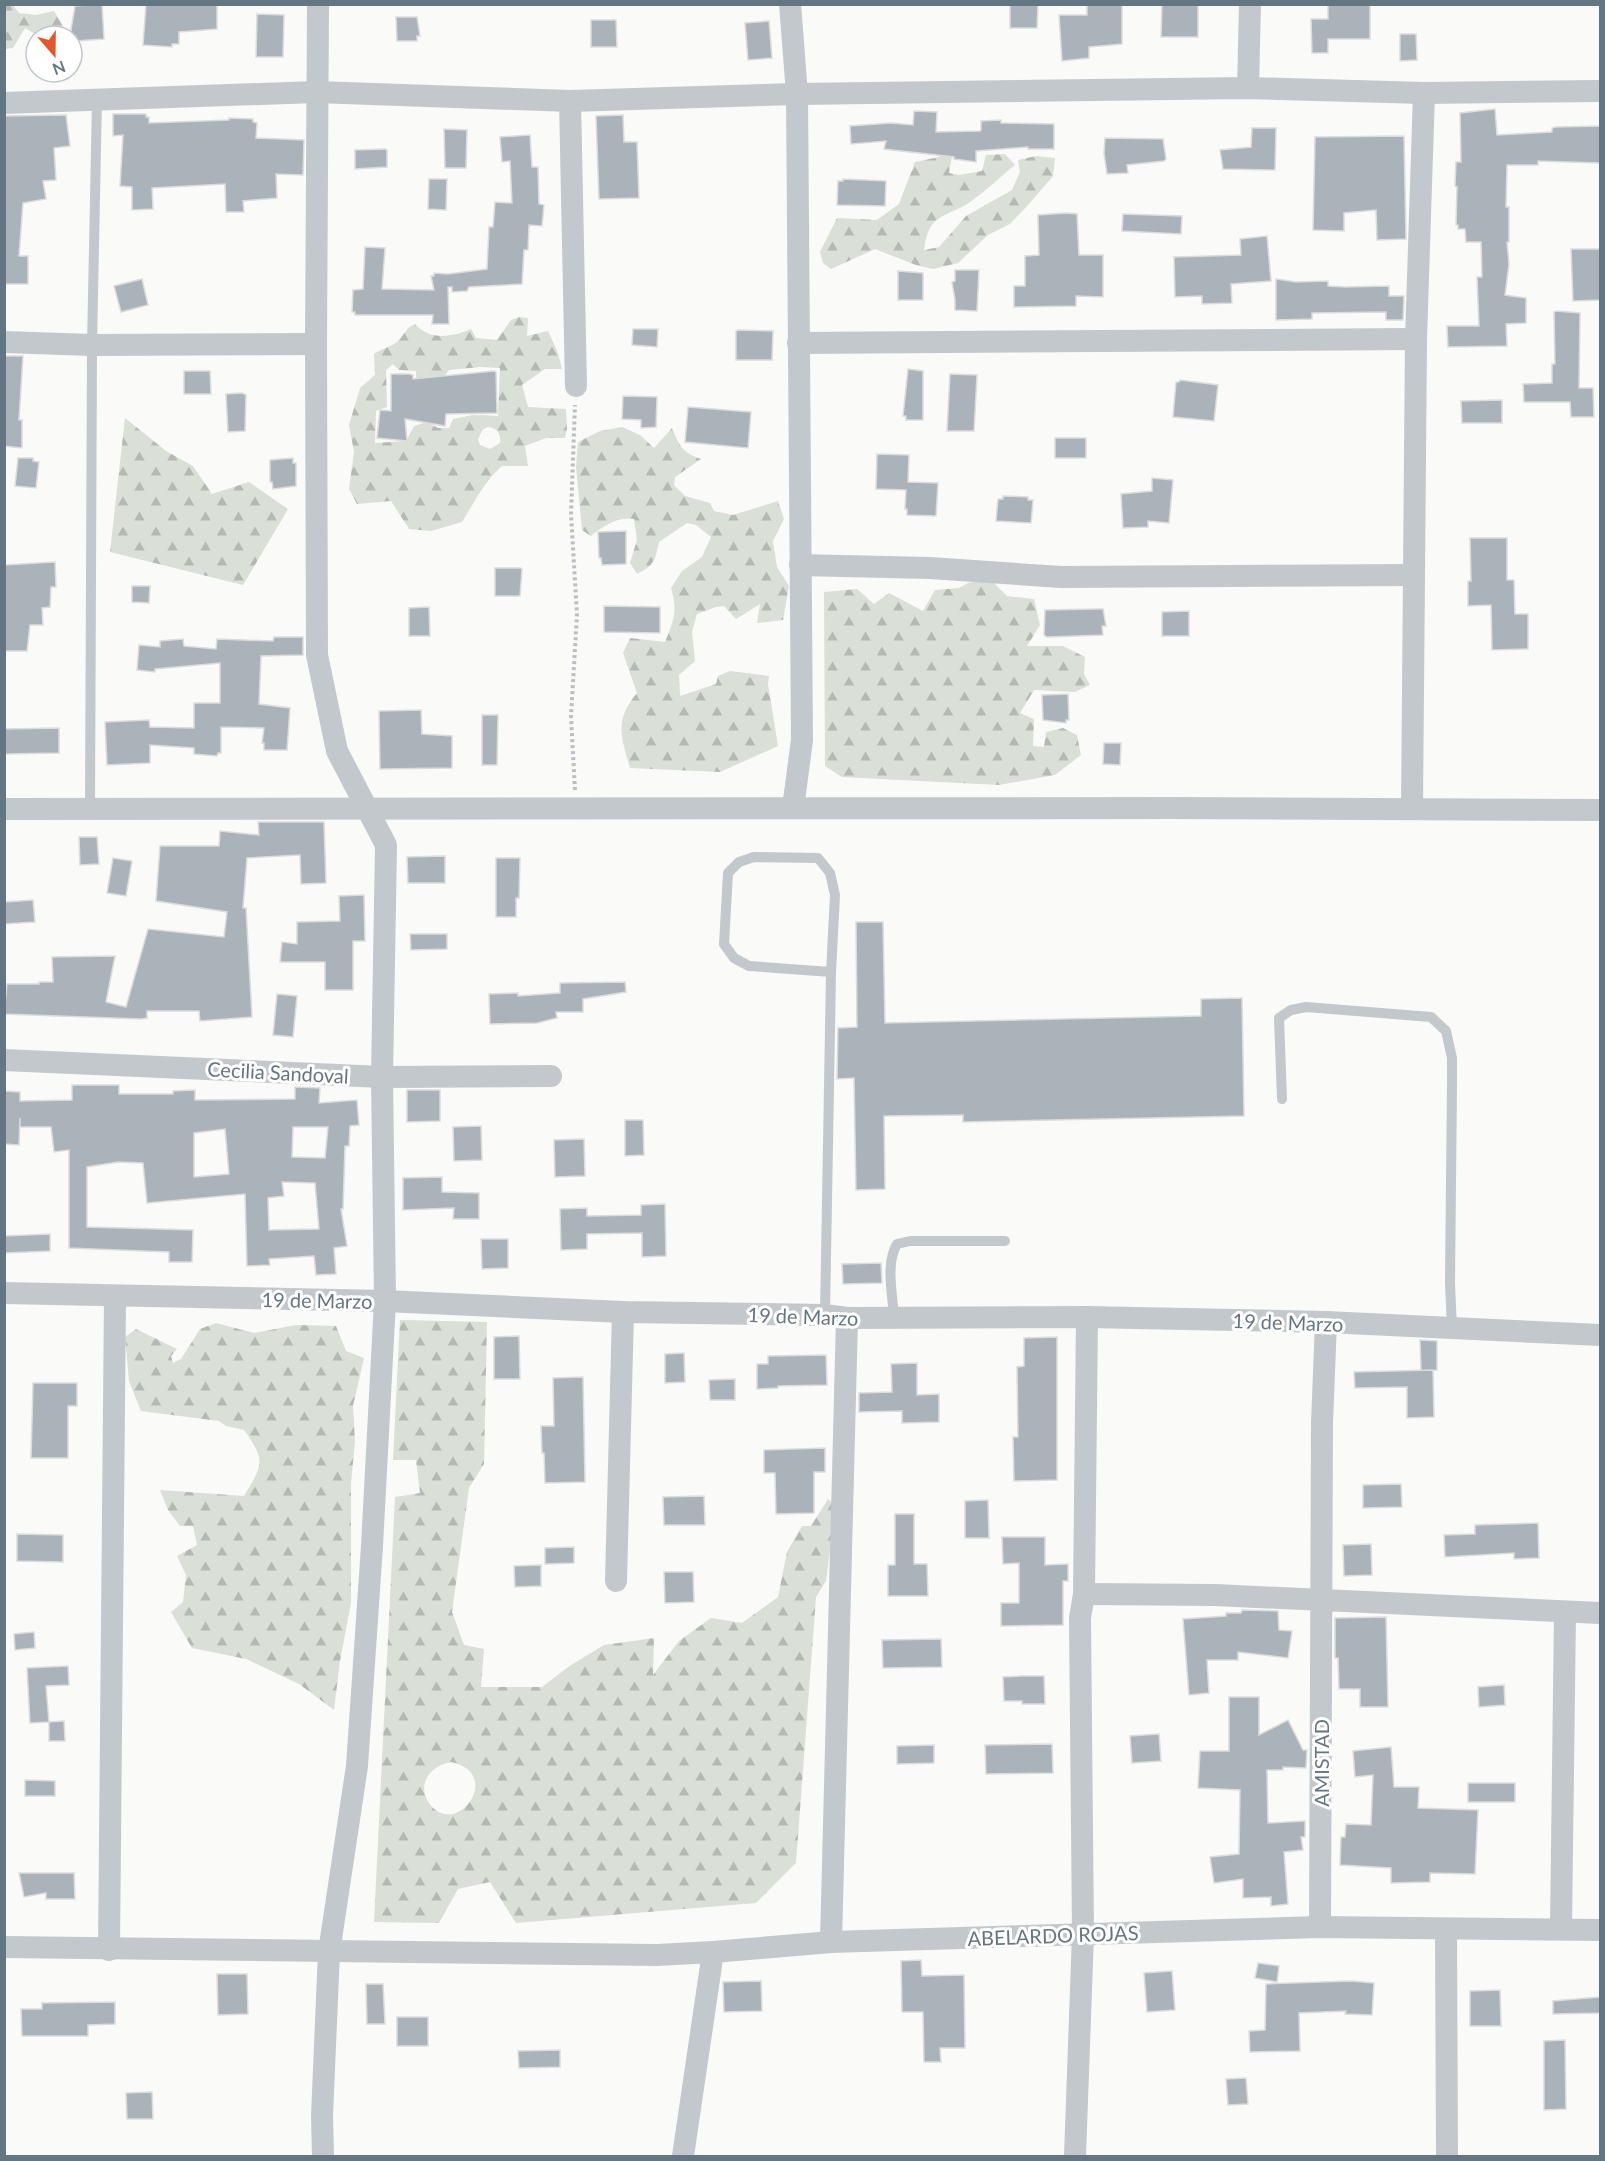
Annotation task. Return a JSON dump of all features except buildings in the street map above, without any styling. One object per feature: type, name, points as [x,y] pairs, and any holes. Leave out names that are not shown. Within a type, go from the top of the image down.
[{"type":"street","points":[[318,4],[316,92],[318,655],[337,751],[386,845],[382,1077],[385,1301],[357,1766],[329,1952],[322,2116],[323,2157]]},
{"type":"street","points":[[790,4],[797,94],[802,740],[793,808]]},
{"type":"street","points":[[1248,88],[1250,4]]},
{"type":"street","points":[[4,103],[316,92],[570,101],[797,94],[1248,88],[1424,93],[1600,91]]},
{"type":"street","points":[[1412,809],[1416,339],[1424,93]]},
{"type":"street","points":[[570,101],[576,386]]},
{"type":"street","points":[[798,343],[1416,339]]},
{"type":"street","points":[[4,342],[92,345],[316,344]]},
{"type":"street","points":[[800,565],[930,568],[1061,577],[1414,575]]},
{"type":"street","points":[[4,809],[1600,810]]},
{"type":"street","name":"Cecilia Sandoval","points":[[4,1060],[382,1077],[551,1076]]},
{"type":"street","name":"19 de Marzo","points":[[4,1293],[385,1301],[623,1312],[894,1318],[1087,1317],[1326,1322],[1452,1330],[1600,1335]]},
{"type":"street","points":[[109,1950],[115,1296]]},
{"type":"street","points":[[616,1581],[623,1312]]},
{"type":"street","points":[[831,1942],[836,1316]]},
{"type":"street","points":[[1075,2157],[1083,1934],[1080,1618],[1084,1594],[1087,1317]]},
{"type":"street","name":"AMISTAD","points":[[1320,1927],[1322,1435],[1326,1322]]},
{"type":"street","points":[[1084,1594],[1215,1595],[1600,1613]]},
{"type":"street","points":[[1562,1928],[1565,1612]]},
{"type":"street","name":"ABELARDO ROJAS","points":[[4,1947],[657,1955],[831,1942],[1320,1927],[1600,1929]]},
{"type":"street","points":[[1446,1929],[1447,2157]]},
{"type":"street","points":[[683,2157],[713,1952]]},
{"type":"lane","points":[[90,809],[92,345],[97,100]]},
{"type":"lane","points":[[831,972],[749,966],[734,958],[724,944],[729,873],[739,862],[754,857],[818,858],[830,873],[835,895],[831,972],[836,1316]]},
{"type":"lane","points":[[1282,1100],[1280,1018],[1291,1010],[1306,1007],[1431,1017],[1446,1031],[1452,1058],[1450,1283],[1452,1330]]},
{"type":"lane","points":[[894,1318],[891,1270],[892,1253],[897,1244],[910,1241],[1005,1240]]},
{"type":"path","points":[[576,386],[571,514],[577,615],[571,716],[576,808]]},
{"type":"green space","points":[[4,5],[13,5],[19,13],[36,15],[54,11],[62,24],[24,24],[24,30],[13,48],[5,49]]},
{"type":"green space","points":[[944,141],[953,150],[949,173],[959,175],[982,171],[986,155],[1005,154],[1015,165],[970,202],[939,218],[930,229],[924,250],[939,247],[966,216],[1012,190],[1020,172],[1018,160],[1036,156],[1055,158],[1053,176],[1010,224],[988,235],[958,263],[933,269],[875,249],[831,269],[823,263],[820,252],[837,218],[877,220],[899,204],[915,162],[939,157]]},
{"type":"green space","points":[[519,317],[528,318],[527,336],[548,331],[562,369],[545,369],[522,385],[528,407],[566,409],[565,438],[546,438],[525,446],[528,466],[502,466],[485,485],[462,522],[431,531],[409,529],[391,501],[357,504],[349,489],[354,452],[349,425],[360,388],[375,375],[374,354],[397,342],[415,324],[434,335],[456,334],[471,329],[476,338],[497,340],[511,320]],"holes":[[[393,364],[399,370],[416,371],[416,401],[437,386],[449,370],[500,368],[498,416],[473,415],[453,419],[449,428],[438,428],[427,422],[414,426],[406,441],[375,443],[376,411],[387,407],[386,370]],[[488,427],[494,429],[500,436],[500,443],[490,449],[480,445],[478,439],[483,429]]]},
{"type":"green space","points":[[125,418],[166,451],[193,466],[212,494],[249,482],[288,509],[243,585],[110,552]]},
{"type":"green space","points":[[622,427],[640,435],[654,448],[672,428],[682,448],[701,459],[675,477],[674,485],[685,496],[710,503],[714,511],[733,515],[778,501],[784,519],[773,541],[777,567],[789,586],[783,620],[757,623],[760,604],[736,619],[724,606],[697,614],[692,632],[695,661],[679,675],[680,696],[716,684],[718,676],[730,671],[769,676],[768,684],[778,746],[720,772],[630,768],[622,738],[622,721],[637,693],[623,653],[630,638],[665,642],[674,615],[671,588],[682,571],[702,557],[711,537],[696,525],[687,523],[659,542],[653,561],[637,574],[630,563],[637,540],[634,519],[617,520],[591,536],[582,530],[576,467],[578,442],[600,431]]},
{"type":"green space","points":[[990,579],[1007,596],[1034,599],[1040,625],[1027,646],[1063,646],[1085,657],[1084,674],[1090,685],[1075,692],[1034,690],[1020,713],[1034,719],[1033,746],[1044,747],[1046,732],[1063,728],[1077,735],[1081,755],[1055,775],[999,785],[842,777],[825,766],[824,592],[857,589],[874,604],[889,593],[923,611],[935,590],[959,588],[968,583]]},
{"type":"green space","points":[[400,1320],[487,1322],[484,1464],[469,1488],[452,1612],[464,1645],[484,1649],[481,1687],[542,1687],[571,1665],[604,1645],[654,1638],[653,1675],[679,1641],[711,1618],[742,1623],[778,1597],[787,1552],[802,1526],[811,1526],[828,1499],[836,1506],[826,1581],[816,1597],[796,1863],[756,1903],[516,1923],[490,1882],[458,1889],[439,1923],[374,1922],[395,1497],[420,1493],[416,1460],[393,1460]],"holes":[[[451,1762],[467,1768],[474,1778],[475,1790],[470,1801],[462,1810],[451,1814],[440,1813],[425,1796],[425,1782],[428,1776],[437,1767]]]},
{"type":"green space","points":[[216,1323],[254,1333],[296,1325],[336,1326],[346,1351],[364,1358],[353,1406],[355,1441],[351,1483],[351,1603],[334,1710],[299,1684],[246,1659],[192,1648],[171,1612],[183,1602],[186,1575],[177,1556],[197,1545],[193,1526],[180,1526],[168,1510],[160,1490],[244,1496],[258,1470],[259,1457],[244,1430],[226,1426],[219,1421],[141,1411],[129,1381],[125,1337],[136,1329],[177,1349],[171,1356],[173,1363],[181,1359],[200,1329]]}]
